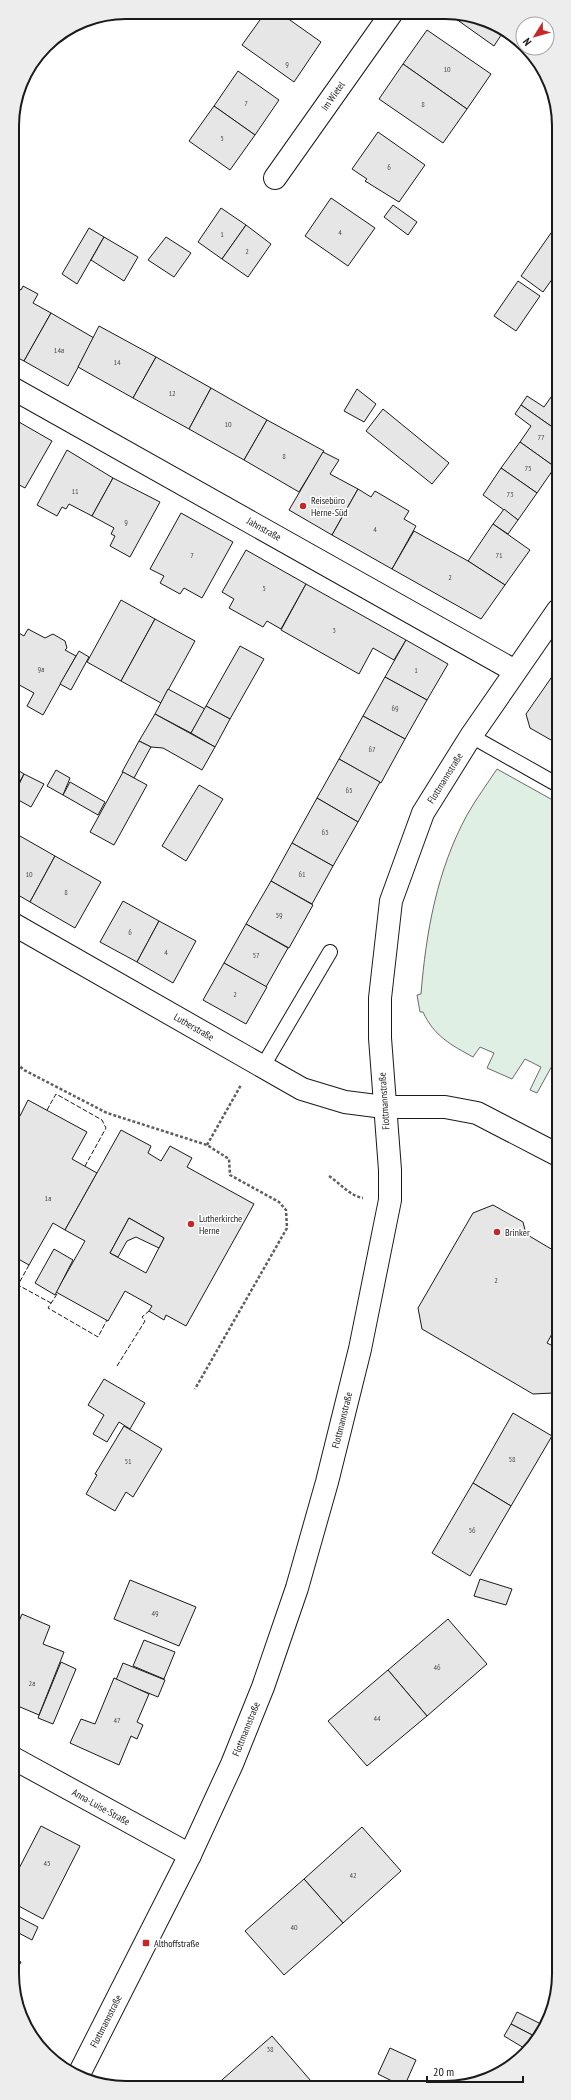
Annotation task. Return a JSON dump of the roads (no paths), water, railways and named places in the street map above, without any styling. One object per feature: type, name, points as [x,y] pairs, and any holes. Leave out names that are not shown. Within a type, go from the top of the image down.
[{"type":"street","name":"Im Wietel","points":[[274,178],[387,19]]},
{"type":"street","name":"Jahnstraße","points":[[19,392],[515,671]]},
{"type":"street","name":"Flottmannstraße","points":[[81,2071],[190,1855],[232,1764],[263,1687],[297,1588],[327,1482],[360,1349],[390,1200],[390,1170],[384,1107],[380,1038],[380,998],[391,901],[423,813],[471,736],[552,619]]},
{"type":"street","name":"Lutherstraße","points":[[19,927],[302,1089],[345,1102],[384,1107],[445,1107],[477,1113],[552,1152]]},
{"type":"street","name":"Anna-Luise-Straße","points":[[19,1761],[190,1855]]},
{"type":"lane","points":[[471,736],[552,782]]},
{"type":"lane","points":[[263,1066],[330,952]]},
{"type":"place","name":"Reisebüro Herne-Süd","points":[[303,506]]},
{"type":"place","name":"Lutherkirche Herne","points":[[191,1224]]},
{"type":"place","name":"Brinker","points":[[497,1232]]},
{"type":"place","name":"Althoffstraße","points":[[146,1943]]}]
